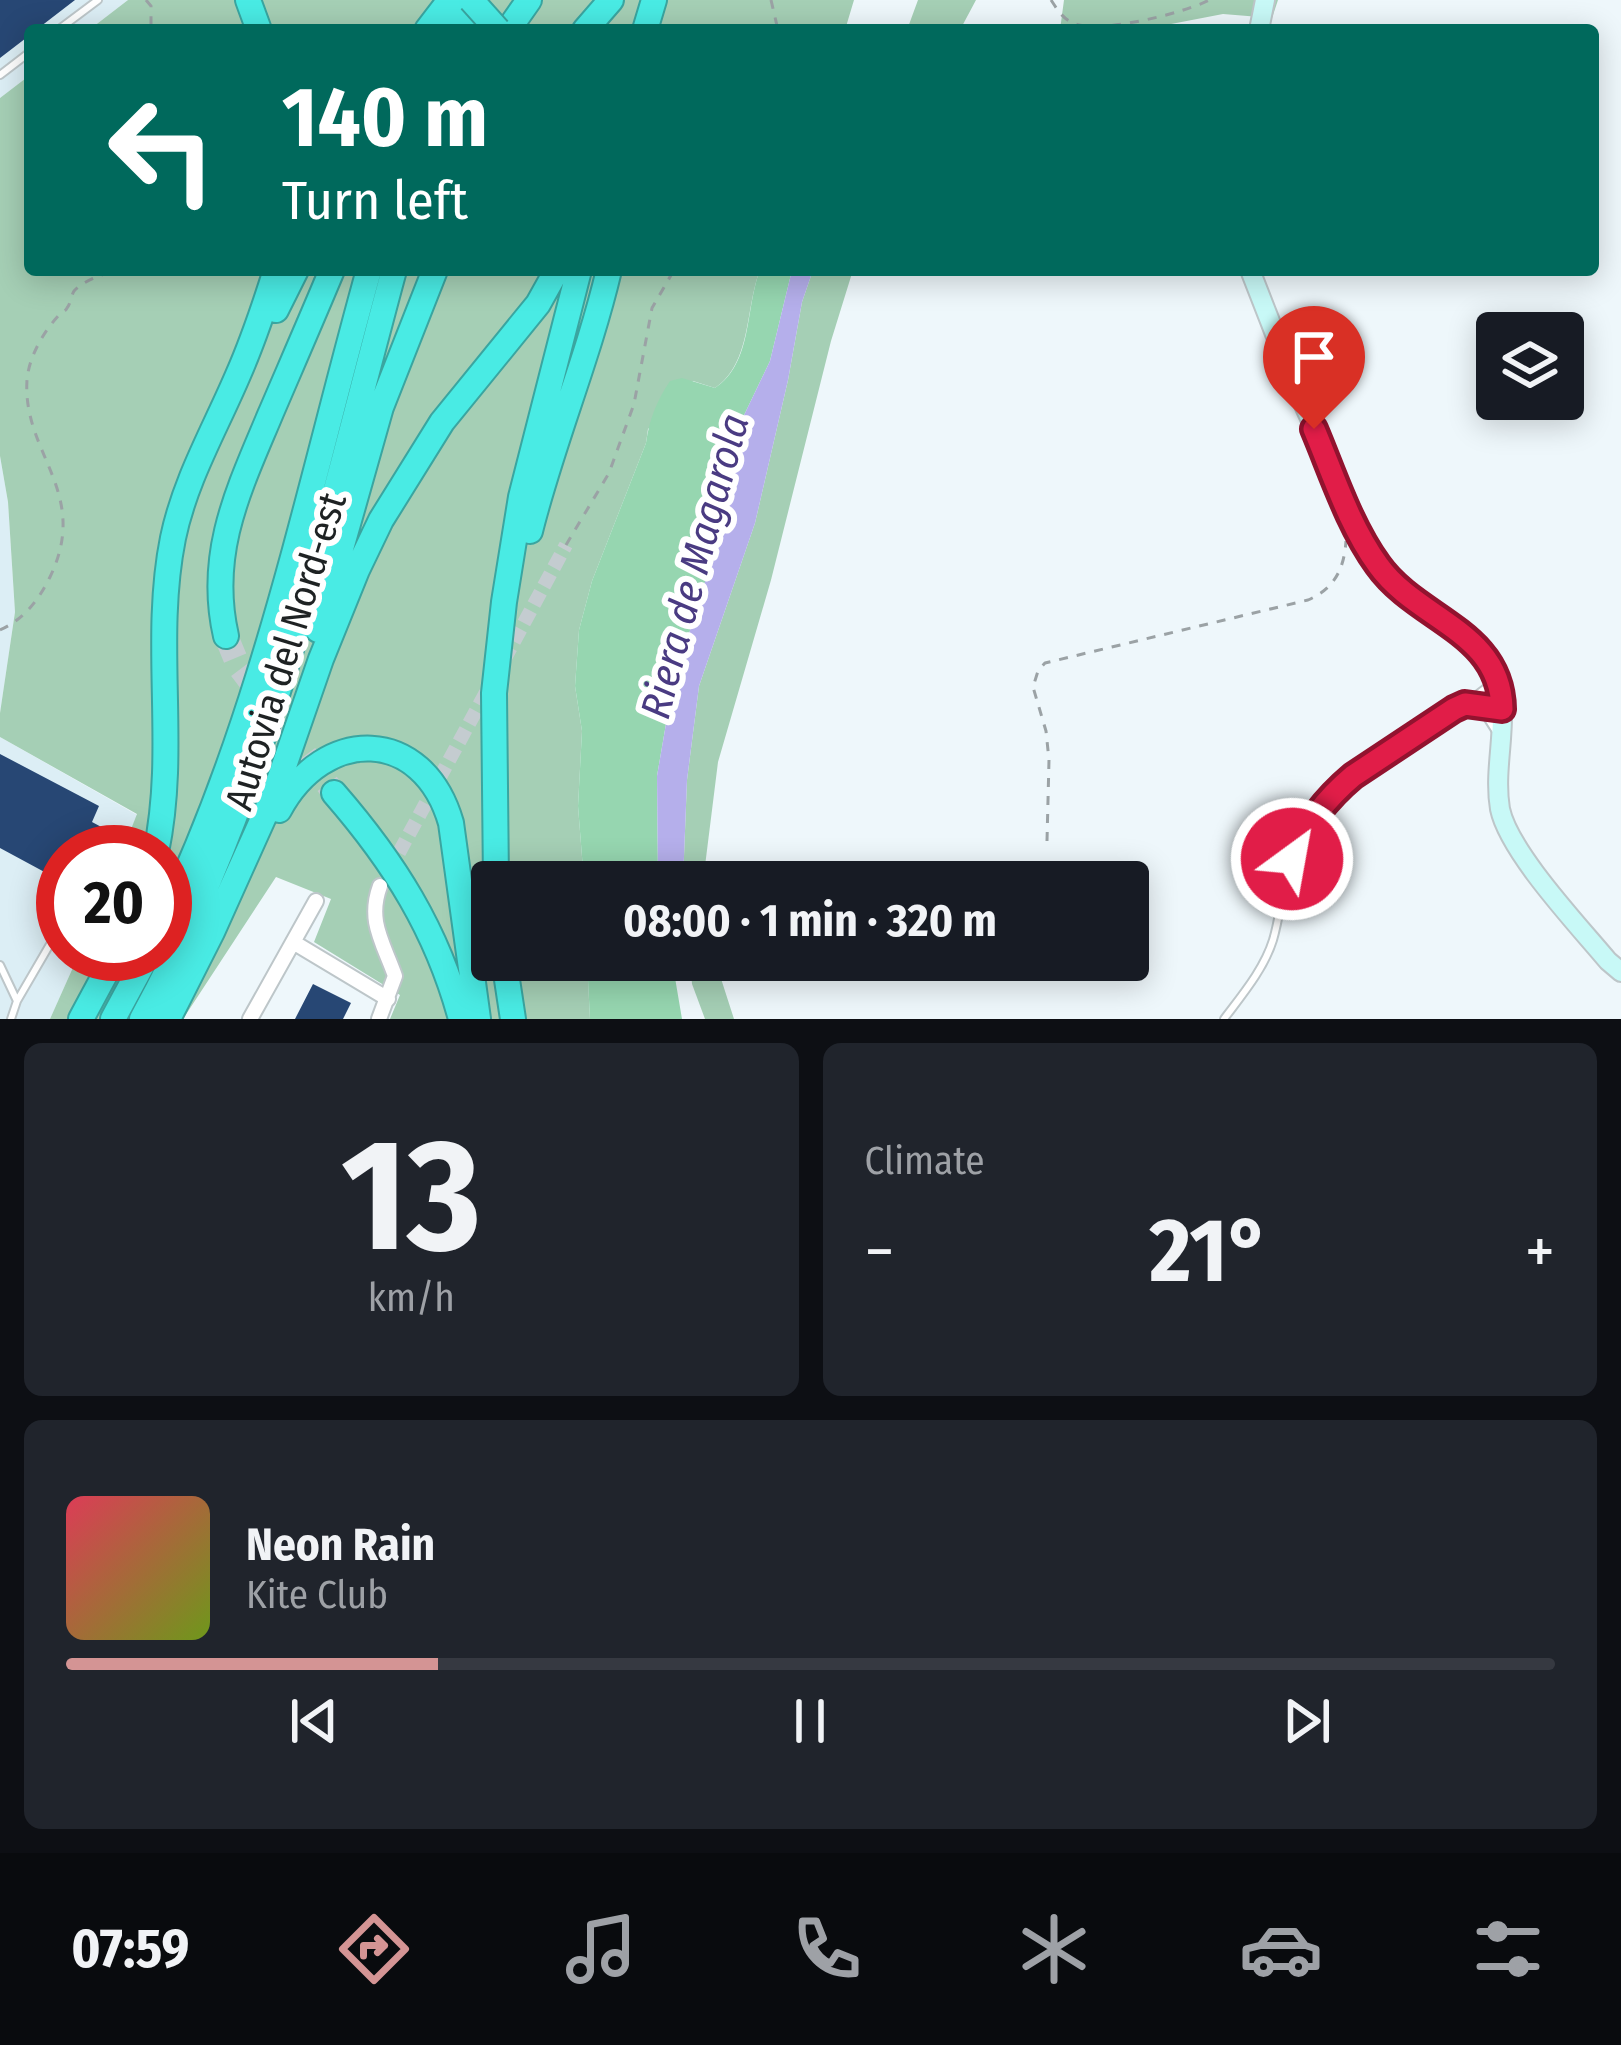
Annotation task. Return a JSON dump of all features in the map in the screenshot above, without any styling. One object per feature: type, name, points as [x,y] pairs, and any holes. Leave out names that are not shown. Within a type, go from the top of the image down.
[{"type":"highway","points":[[432,24],[450,0]]},
{"type":"highway","points":[[474,0],[493,24]]},
{"type":"highway","points":[[590,24],[611,0]]},
{"type":"highway","points":[[159,825],[165,791],[165,622],[173,537],[194,470],[238,374],[274,276]]},
{"type":"highway","points":[[238,374],[293,276]]},
{"type":"highway","points":[[226,637],[220,587],[227,524],[329,276]]},
{"type":"highway","name":"Autovia del Nord-est","points":[[192,859],[272,640],[367,276]]},
{"type":"highway","name":"Autovia del Nord-est","points":[[142,1019],[218,860],[254,768],[392,276]]},
{"type":"highway","points":[[259,822],[381,407],[432,276]]},
{"type":"highway","points":[[168,1019],[274,792],[344,602],[382,520],[442,422],[538,304],[554,276]]},
{"type":"highway","points":[[496,861],[496,670],[521,496],[577,276]]},
{"type":"highway","points":[[495,735],[520,569],[540,489],[607,276]]},
{"type":"highway","points":[[212,932],[233,910],[287,794],[307,771],[335,754],[371,749],[389,752],[420,769],[447,812],[478,1019]]},
{"type":"highway","points":[[334,793],[397,872],[452,986],[461,1019]]},
{"type":"highway","points":[[81,1019],[101,981]]},
{"type":"highway","points":[[112,1019],[133,981]]},
{"type":"highway","points":[[507,981],[513,1019]]},
{"type":"main road","points":[[1252,276],[1351,516],[1379,567],[1484,654],[1498,678],[1502,709],[1499,792],[1507,830],[1525,859],[1621,972]]},
{"type":"street","points":[[379,1019],[395,976],[374,916],[380,886]]},
{"type":"street","points":[[250,1019],[316,901]]},
{"type":"street","points":[[293,942],[388,999]]},
{"type":"lane","points":[[66,24],[98,0]]},
{"type":"lane","points":[[0,75],[24,57]]},
{"type":"lane","points":[[1224,1019],[1261,969],[1294,849],[1321,811],[1353,776],[1498,678]]},
{"type":"lane","points":[[1465,704],[1502,709]]},
{"type":"lane","points":[[1480,708],[1502,742]]},
{"type":"lane","points":[[0,965],[16,1001]]},
{"type":"lane","points":[[11,1019],[36,967]]},
{"type":"path","points":[[1052,0],[1064,19],[1076,24]]},
{"type":"path","points":[[1110,24],[1145,20],[1209,0]]},
{"type":"path","points":[[0,630],[26,614],[39,598],[54,568],[64,522],[30,407],[27,380],[34,352],[68,308],[71,295],[102,276]]},
{"type":"path","points":[[566,545],[609,473],[634,404],[652,308],[671,276]]},
{"type":"path","points":[[1047,842],[1049,760],[1033,686],[1045,663],[1317,596],[1331,586],[1345,562],[1351,516]]},
{"type":"shaded area","points":[[0,0],[128,0],[97,24],[24,24],[24,80],[0,98]]},
{"type":"shaded area","points":[[791,276],[811,276],[755,523],[699,686],[687,780],[684,861],[658,861],[657,776],[672,689],[719,536],[735,434],[770,361]]},
{"type":"shaded area","points":[[0,456],[15,612],[0,713]]},
{"type":"shaded area","points":[[0,737],[137,815],[133,825],[36,825],[36,981],[67,981],[50,1019],[0,1019]]},
{"type":"green space","points":[[128,0],[854,0],[847,24],[97,24]]},
{"type":"green space","points":[[918,0],[976,0],[963,24],[909,24]]},
{"type":"green space","points":[[1064,0],[1278,0],[1272,18],[1223,14],[1171,24],[1061,24]]},
{"type":"green space","points":[[24,80],[24,276],[758,276],[742,350],[727,377],[715,388],[693,381],[648,429],[592,581],[579,630],[575,686],[582,731],[578,806],[582,861],[471,861],[471,981],[588,981],[590,1019],[390,1019],[400,995],[314,942],[331,899],[276,877],[183,1019],[50,1019],[67,981],[192,981],[192,825],[133,825],[137,814],[0,737],[15,612],[0,456],[0,98]]},
{"type":"green space","points":[[758,276],[791,276],[770,361],[735,434],[719,536],[672,689],[657,776],[658,861],[582,861],[578,806],[582,731],[575,686],[579,630],[592,581],[646,443],[651,418],[670,381],[682,378],[715,388],[742,350]]},
{"type":"green space","points":[[811,276],[851,276],[718,762],[706,861],[684,861],[687,780],[699,686],[755,523]]},
{"type":"green space","points":[[588,981],[676,981],[682,1019],[590,1019]]},
{"type":"green space","points":[[722,981],[734,1019],[705,1019],[692,984]]},
{"type":"building","points":[[0,0],[75,0],[44,24],[24,24],[24,40],[0,58]]},
{"type":"building","points":[[0,754],[99,806],[92,822],[98,825],[36,825],[36,867],[0,848]]},
{"type":"building","points":[[313,984],[351,1003],[343,1019],[295,1019]]},
{"type":"tunnel","points":[[504,660],[566,545]]},
{"type":"tunnel","points":[[226,636],[238,665],[334,793]]},
{"type":"tunnel","points":[[389,871],[490,685]]},
{"type":"route","points":[[1292,859],[1309,826],[1353,776],[1465,704],[1502,709],[1498,678],[1484,654],[1379,567],[1314,429]]},
{"type":"water label","name":"Riera de Magarola","points":[[694,566]]}]
